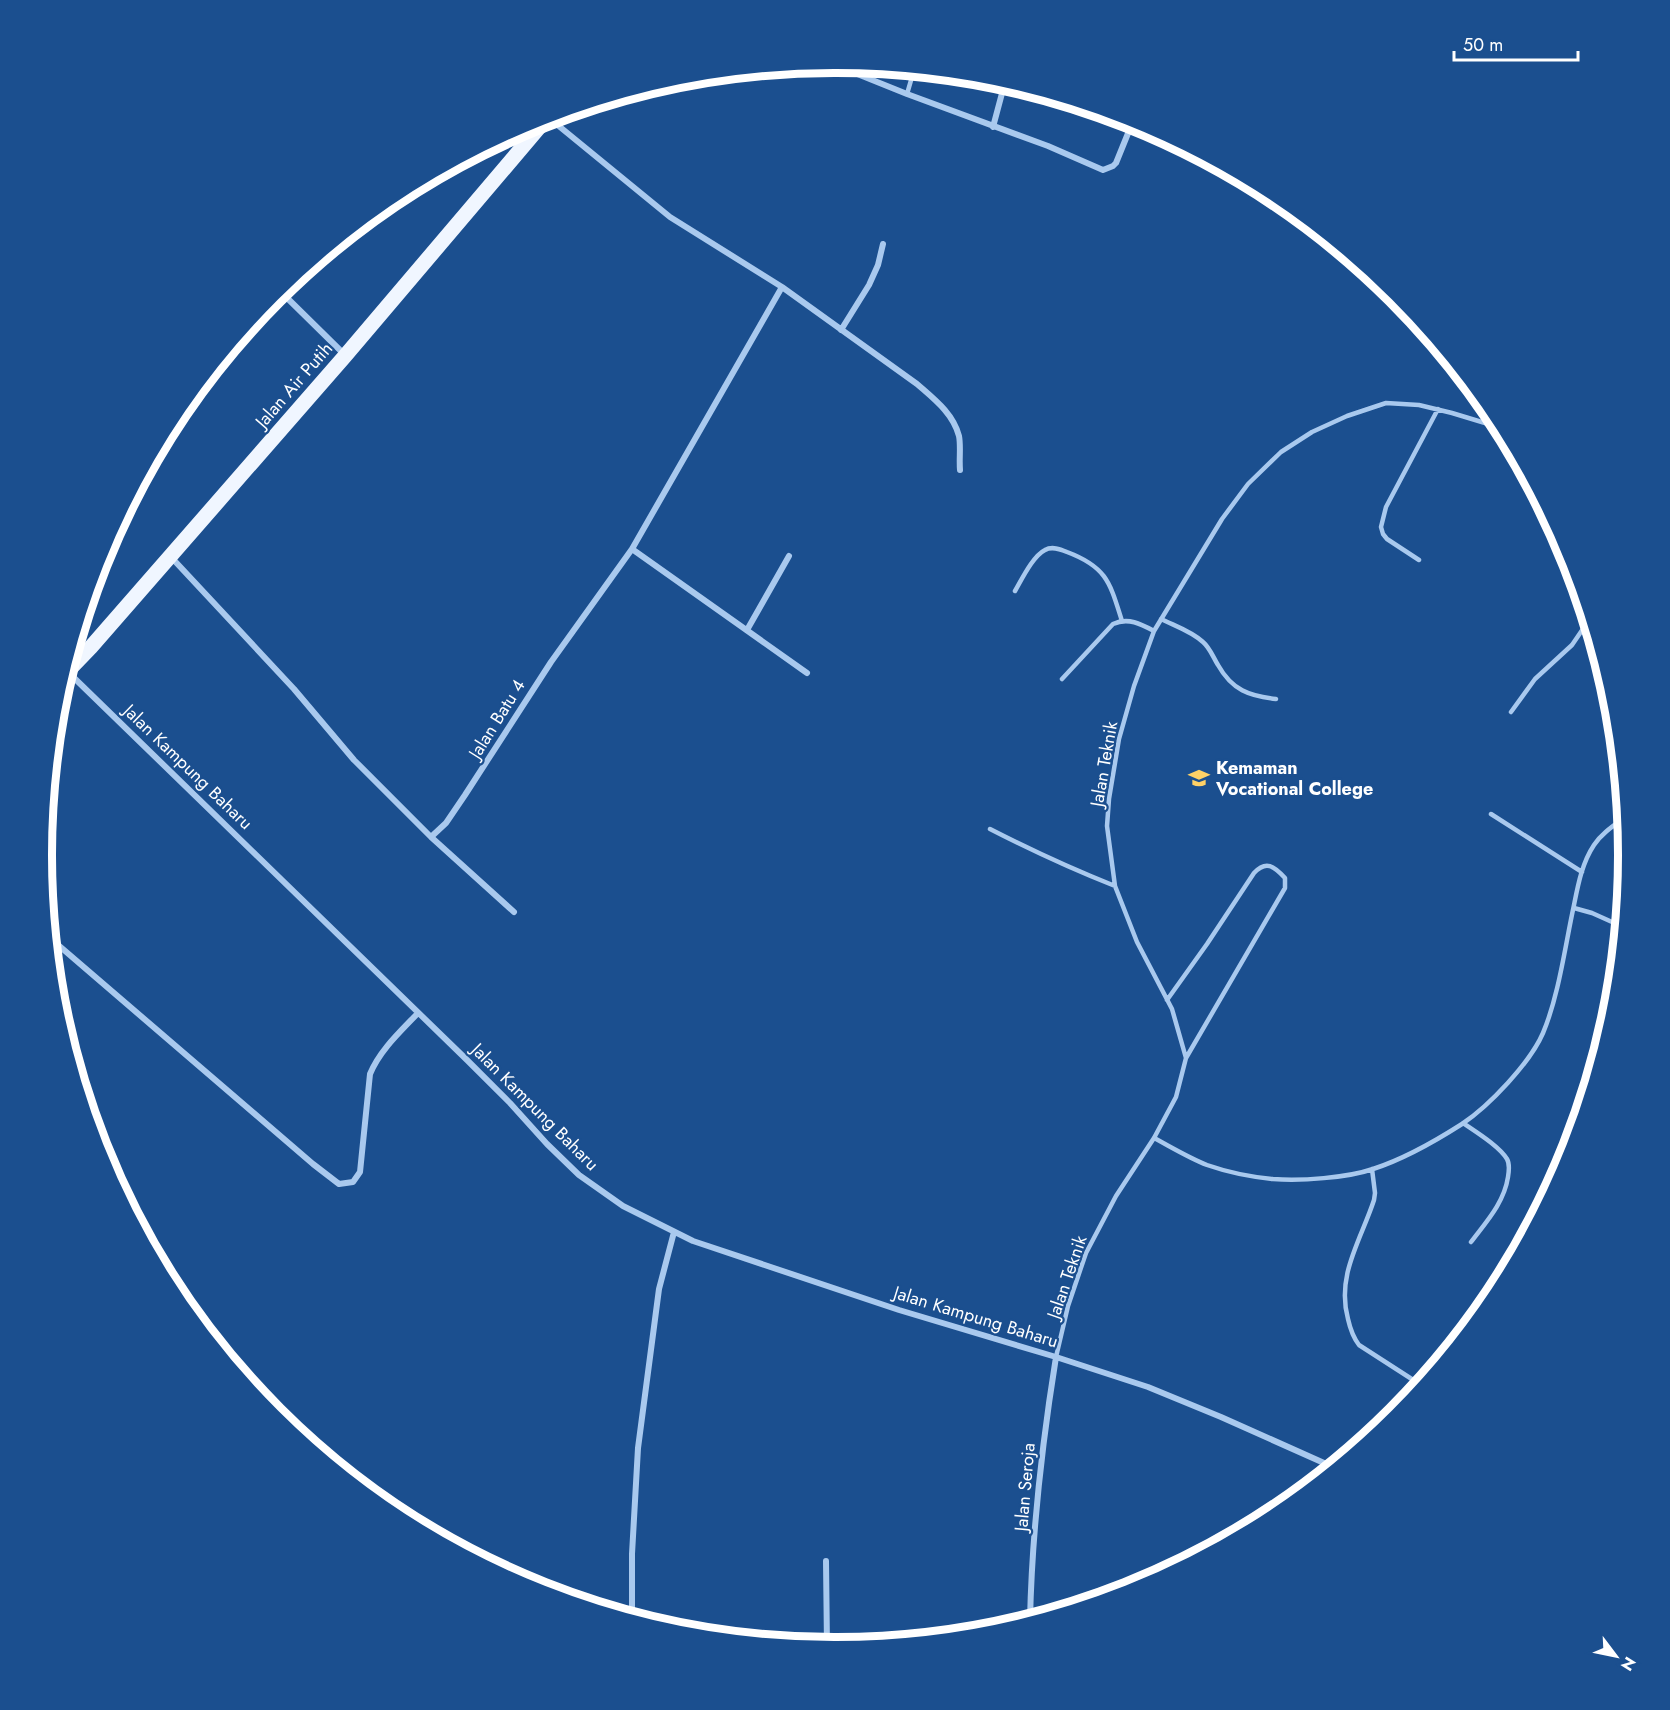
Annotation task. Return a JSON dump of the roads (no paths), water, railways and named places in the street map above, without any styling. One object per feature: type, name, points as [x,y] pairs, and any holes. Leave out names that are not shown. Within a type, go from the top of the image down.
[{"type":"main road","name":"Jalan Air Putih","points":[[77,662],[345,356],[535,133]]},
{"type":"street","points":[[861,73],[907,94],[1048,146],[1103,170],[1116,163],[1129,130]]},
{"type":"street","points":[[993,127],[1003,91]]},
{"type":"street","points":[[557,124],[670,217],[782,287],[917,384],[938,402],[952,419],[959,437],[960,470]]},
{"type":"street","points":[[841,330],[869,285],[878,265],[883,244]]},
{"type":"street","name":"Jalan Batu 4","points":[[431,837],[446,823],[551,662],[632,549],[782,287]]},
{"type":"street","points":[[287,298],[345,356]]},
{"type":"street","points":[[632,549],[807,673]]},
{"type":"street","points":[[171,556],[294,690],[354,760],[431,837],[514,912]]},
{"type":"street","points":[[747,630],[789,556]]},
{"type":"street","name":"Jalan Kampung Baharu","points":[[73,680],[482,1074],[579,1175],[623,1206],[693,1241],[988,1338],[1148,1387],[1326,1464]]},
{"type":"street","points":[[58,946],[339,1184],[353,1182],[360,1172],[370,1074],[373,1066],[390,1042],[418,1012]]},
{"type":"street","points":[[632,1611],[632,1554],[638,1448],[658,1289],[674,1232]]},
{"type":"street","name":"Jalan Seroja","points":[[1030,1613],[1040,1473],[1056,1357]]},
{"type":"street","points":[[826,1561],[826,1637]]},
{"type":"lane","points":[[907,94],[912,77]]},
{"type":"lane","name":"Jalan Teknik","points":[[1056,1357],[1068,1306],[1086,1252],[1116,1196],[1154,1138],[1176,1097],[1186,1058],[1172,1009],[1137,942],[1115,886],[1107,826],[1119,739],[1134,686],[1154,631],[1222,519],[1248,484],[1281,452],[1312,432],[1347,416],[1386,403],[1438,409],[1489,425]]},
{"type":"lane","points":[[1419,560],[1387,539],[1383,534],[1382,526],[1386,507],[1438,409]]},
{"type":"lane","points":[[1015,591],[1044,550],[1058,548],[1083,558],[1103,573],[1113,591],[1122,621]]},
{"type":"lane","points":[[1161,619],[1196,636],[1205,643],[1219,668],[1236,688],[1250,695],[1276,699]]},
{"type":"lane","points":[[1062,680],[1113,624],[1122,621],[1138,623],[1154,631]]},
{"type":"lane","points":[[1511,712],[1535,679],[1572,645],[1583,627]]},
{"type":"lane","points":[[1491,814],[1582,872]]},
{"type":"lane","points":[[1154,1138],[1206,1165],[1274,1179],[1336,1176],[1372,1170],[1463,1123],[1509,1081],[1527,1060],[1542,1036],[1553,1002],[1586,859],[1594,844],[1617,824]]},
{"type":"lane","points":[[990,829],[1059,863],[1115,886]]},
{"type":"lane","points":[[1167,1000],[1260,866],[1271,866],[1279,871],[1285,878],[1285,888],[1186,1058]]},
{"type":"lane","points":[[1574,908],[1614,923]]},
{"type":"lane","points":[[1463,1123],[1502,1153],[1509,1163],[1506,1188],[1491,1217],[1471,1242]]},
{"type":"lane","points":[[1372,1170],[1374,1200],[1354,1249],[1344,1285],[1344,1303],[1354,1338],[1359,1345],[1414,1380]]},
{"type":"place","name":"Kemaman Vocational College","points":[[1199,778]]}]
